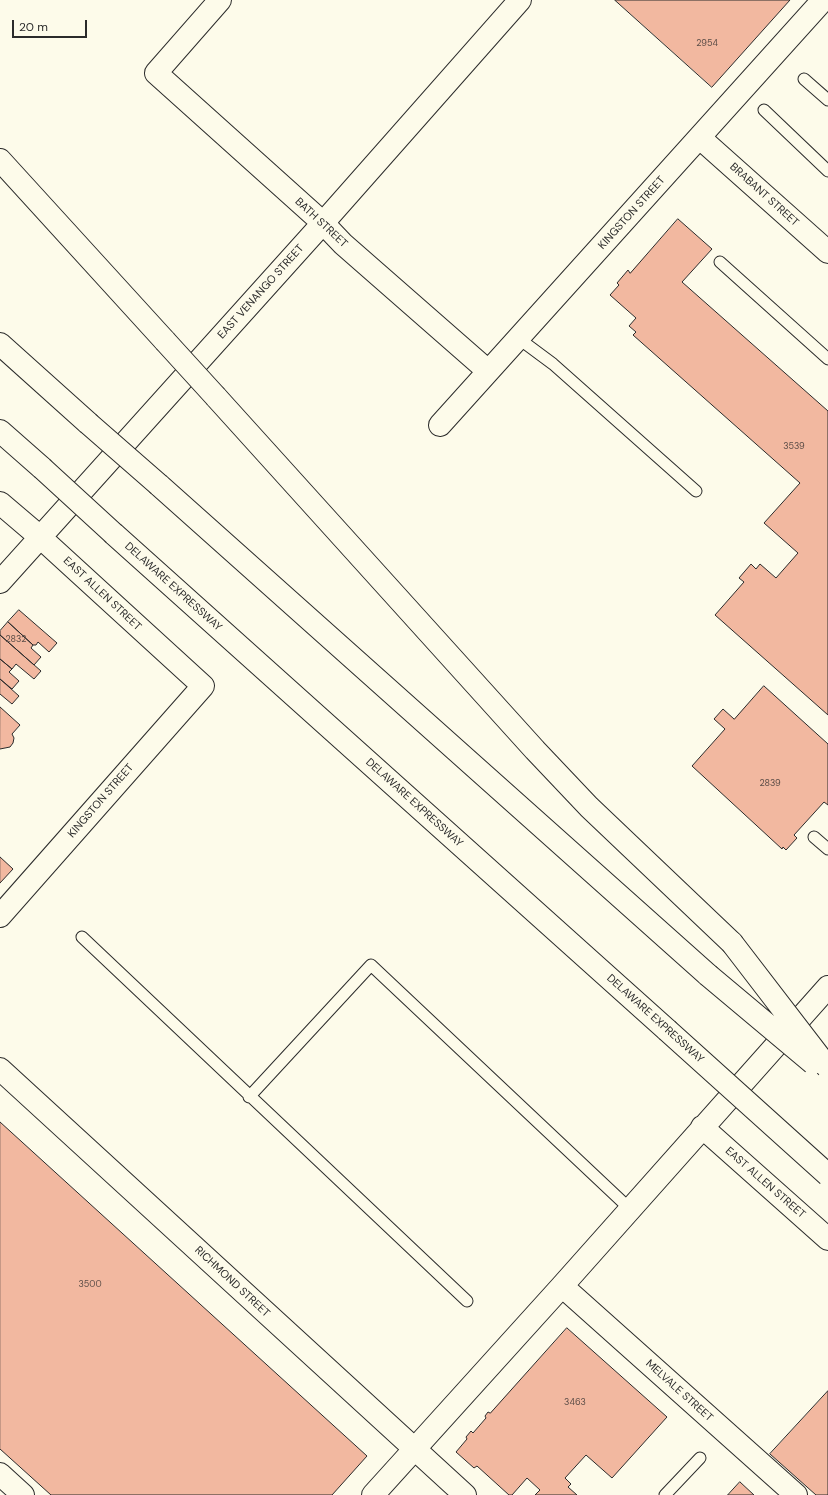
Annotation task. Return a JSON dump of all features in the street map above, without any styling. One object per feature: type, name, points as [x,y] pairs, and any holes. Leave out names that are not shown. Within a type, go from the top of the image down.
[{"type":"main road","name":"BATH STREET","points":[[220,0],[156,73],[323,223],[343,244],[488,371]]},
{"type":"main road","name":"EAST VENANGO STREET","points":[[0,582],[323,223],[520,0]]},
{"type":"main road","name":"KINGSTON STREET","points":[[440,425],[823,0]]},
{"type":"main road","name":"BRABANT STREET","points":[[700,138],[828,252]]},
{"type":"main road","points":[[0,160],[535,750],[589,807],[732,943],[828,1068]]},
{"type":"main road","points":[[0,344],[708,975],[828,1076]]},
{"type":"main road","name":"DELAWARE EXPRESSWAY","points":[[0,431],[828,1175]]},
{"type":"main road","name":"EAST ALLEN STREET","points":[[0,503],[40,537],[203,686]]},
{"type":"main road","name":"KINGSTON STREET","points":[[0,916],[203,686]]},
{"type":"main road","points":[[374,1495],[828,987]]},
{"type":"main road","name":"RICHMOND STREET","points":[[0,1069],[465,1495]]},
{"type":"main road","name":"EAST ALLEN STREET","points":[[702,1127],[828,1239]]},
{"type":"main road","name":"MELVALE STREET","points":[[562,1286],[796,1495]]},
{"type":"main road","points":[[0,1474],[23,1495]]},
{"type":"lane","points":[[804,79],[828,100]]},
{"type":"lane","points":[[764,110],[828,171]]},
{"type":"lane","points":[[720,262],[828,359]]},
{"type":"lane","points":[[518,338],[553,364],[696,491]]},
{"type":"lane","points":[[814,837],[828,849]]},
{"type":"lane","points":[[82,937],[249,1097],[467,1301]]},
{"type":"lane","points":[[249,1097],[371,965],[630,1209]]},
{"type":"lane","points":[[665,1495],[700,1458]]},
{"type":"building","points":[[615,0],[790,0],[712,87]]},
{"type":"building","points":[[678,219],[712,249],[682,282],[828,411],[828,715],[715,615],[744,582],[739,578],[751,564],[756,569],[760,564],[776,578],[798,553],[764,523],[800,483],[633,335],[636,332],[629,326],[636,318],[610,295],[619,285],[617,283],[628,270],[630,273]]},
{"type":"building","points":[[19,610],[57,643],[49,652],[38,642],[36,645],[33,645],[8,622]]},
{"type":"building","points":[[8,622],[33,645],[31,648],[41,657],[34,665],[0,635],[0,631]]},
{"type":"building","points":[[0,635],[41,671],[34,679],[16,664],[12,669],[0,659]]},
{"type":"building","points":[[0,659],[12,669],[9,672],[19,681],[12,689],[0,679]]},
{"type":"building","points":[[0,679],[19,696],[12,704],[0,694]]},
{"type":"building","points":[[764,686],[828,744],[828,805],[824,802],[794,835],[797,838],[786,850],[783,847],[782,849],[692,766],[725,729],[714,719],[723,709],[734,719]]},
{"type":"building","points":[[0,707],[20,725],[12,734],[14,738],[10,747],[0,749]]},
{"type":"building","points":[[0,857],[13,869],[0,883]]},
{"type":"building","points":[[0,1122],[367,1456],[332,1495],[51,1495],[0,1449]]},
{"type":"building","points":[[567,1328],[667,1417],[612,1478],[586,1455],[565,1478],[571,1484],[568,1487],[577,1495],[535,1495],[540,1490],[527,1478],[512,1495],[509,1495],[477,1466],[474,1468],[456,1452],[467,1439],[466,1437],[471,1431],[473,1433],[486,1418],[485,1416],[488,1412],[490,1413]]},
{"type":"building","points":[[828,1391],[828,1495],[816,1495],[770,1454]]},
{"type":"building","points":[[740,1482],[754,1495],[728,1495]]}]
